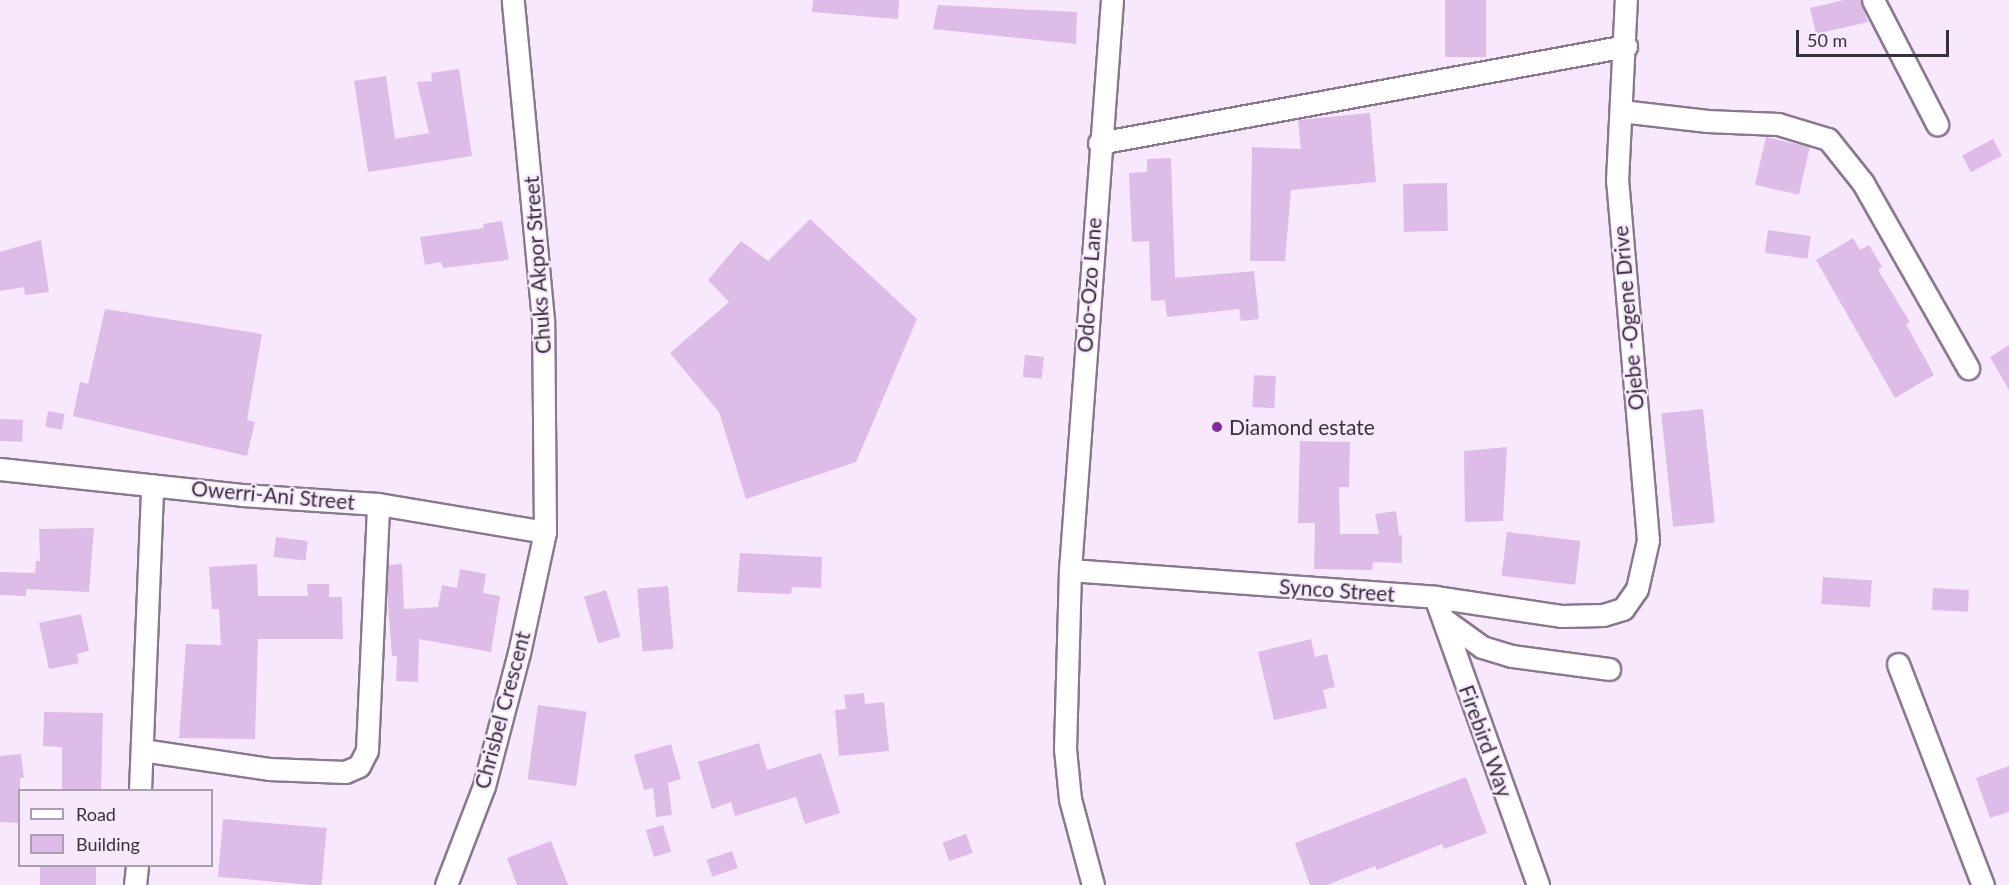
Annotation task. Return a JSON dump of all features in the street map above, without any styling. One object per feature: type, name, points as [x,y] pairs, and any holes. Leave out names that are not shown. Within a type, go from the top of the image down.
[{"type":"street","name":"Chuks Akpor Street","points":[[513,0],[543,320],[545,532]]},
{"type":"street","name":"Odo-Ozo Lane","points":[[1093,885],[1070,799],[1065,749],[1070,658],[1070,570],[1099,143],[1112,0]]},
{"type":"street","name":"Ojebe -Ogene Drive","points":[[1603,615],[1623,609],[1637,589],[1648,540],[1619,212],[1626,0]]},
{"type":"street","points":[[1873,0],[1937,124]]},
{"type":"street","points":[[1099,143],[1626,46]]},
{"type":"street","points":[[1621,111],[1707,122],[1778,124],[1828,139],[1863,183],[1968,368]]},
{"type":"street","name":"Owerri-Ani Street","points":[[0,469],[152,485],[378,504],[545,532]]},
{"type":"street","points":[[140,789],[152,485]]},
{"type":"street","points":[[142,750],[269,769],[345,772],[359,766],[367,750],[378,504]]},
{"type":"street","name":"Chrisbel Crescent","points":[[446,885],[484,786],[519,653],[545,532]]},
{"type":"street","name":"Synco Street","points":[[1070,570],[1435,597],[1561,616],[1603,615]]},
{"type":"street","name":"Firebird Way","points":[[1435,597],[1446,621],[1538,885]]},
{"type":"street","points":[[1446,621],[1482,647],[1512,656],[1609,669]]},
{"type":"street","points":[[1898,664],[1983,885]]},
{"type":"street","points":[[135,885],[137,867]]},
{"type":"building","points":[[813,0],[899,0],[898,19],[812,12]]},
{"type":"building","points":[[1445,0],[1486,0],[1486,57],[1445,57]]},
{"type":"building","points":[[1844,0],[1860,0],[1868,22],[1816,34],[1810,8]]},
{"type":"building","points":[[938,5],[1077,12],[1076,44],[933,29]]},
{"type":"building","points":[[459,69],[472,156],[368,172],[354,81],[386,76],[395,139],[429,133],[417,82],[432,81],[431,73]]},
{"type":"building","points":[[1370,113],[1376,182],[1291,190],[1285,261],[1250,261],[1252,147],[1301,149],[1298,120]]},
{"type":"building","points":[[1766,137],[1810,147],[1799,195],[1755,185]]},
{"type":"building","points":[[1993,139],[2002,156],[1971,172],[1962,155]]},
{"type":"building","points":[[1171,158],[1175,278],[1254,271],[1259,319],[1241,321],[1239,309],[1167,317],[1165,300],[1151,301],[1149,241],[1132,242],[1129,173],[1147,172],[1147,159]]},
{"type":"building","points":[[1447,183],[1448,231],[1404,232],[1403,184]]},
{"type":"building","points":[[810,219],[917,319],[856,462],[746,499],[719,412],[670,353],[729,302],[708,280],[741,241],[768,261]]},
{"type":"building","points":[[502,221],[509,260],[443,268],[441,262],[425,265],[420,237],[484,228],[483,224]]},
{"type":"building","points":[[1768,230],[1811,236],[1807,259],[1765,253]]},
{"type":"building","points":[[1853,238],[1860,250],[1869,245],[1882,267],[1878,270],[1910,322],[1906,324],[1934,375],[1895,398],[1816,260]]},
{"type":"building","points":[[41,240],[49,292],[25,295],[24,287],[0,291],[0,252]]},
{"type":"building","points":[[105,309],[262,334],[247,420],[255,422],[247,456],[73,416],[80,382],[88,384]]},
{"type":"building","points":[[2009,345],[2009,390],[1990,357]]},
{"type":"building","points":[[1025,355],[1044,357],[1042,379],[1023,377]]},
{"type":"building","points":[[1254,375],[1276,376],[1274,408],[1252,407]]},
{"type":"building","points":[[1703,409],[1715,522],[1673,527],[1661,413]]},
{"type":"building","points":[[48,411],[65,414],[62,430],[45,427]]},
{"type":"building","points":[[0,419],[23,420],[22,442],[0,441]]},
{"type":"building","points":[[1300,441],[1350,442],[1349,487],[1339,487],[1340,534],[1379,534],[1375,514],[1396,511],[1399,535],[1402,535],[1402,563],[1373,562],[1372,570],[1314,569],[1315,523],[1298,523]]},
{"type":"building","points":[[1507,447],[1503,521],[1465,522],[1464,451]]},
{"type":"building","points":[[94,528],[89,592],[26,589],[26,596],[0,595],[0,572],[35,573],[36,561],[40,561],[39,529]]},
{"type":"building","points":[[1507,532],[1580,541],[1575,585],[1502,576]]},
{"type":"building","points":[[276,537],[308,541],[305,561],[274,557]]},
{"type":"building","points":[[740,553],[822,557],[821,588],[792,587],[791,594],[737,592]]},
{"type":"building","points":[[257,564],[258,596],[308,596],[307,584],[329,584],[329,597],[342,597],[343,639],[258,639],[255,739],[179,738],[186,644],[221,645],[219,609],[212,609],[209,567]]},
{"type":"building","points":[[402,564],[404,609],[438,607],[442,585],[457,588],[460,569],[486,574],[483,593],[500,596],[491,652],[419,639],[418,682],[396,681],[397,656],[392,656],[387,593],[388,565]]},
{"type":"building","points":[[1823,577],[1872,580],[1870,607],[1821,604]]},
{"type":"building","points":[[668,586],[673,649],[643,651],[637,589]]},
{"type":"building","points":[[1933,588],[1969,590],[1968,612],[1932,610]]},
{"type":"building","points":[[606,590],[620,637],[598,644],[584,597]]},
{"type":"building","points":[[81,614],[89,651],[77,654],[79,663],[49,669],[39,623]]},
{"type":"building","points":[[1311,639],[1315,657],[1327,654],[1335,687],[1323,690],[1327,708],[1274,720],[1258,652]]},
{"type":"building","points":[[864,693],[865,704],[884,702],[889,751],[839,756],[835,710],[846,709],[844,695]]},
{"type":"building","points":[[538,705],[587,712],[576,786],[528,779]]},
{"type":"building","points":[[44,712],[103,713],[101,789],[62,789],[62,747],[43,746]]},
{"type":"building","points":[[759,743],[767,770],[821,753],[840,813],[805,824],[796,797],[735,816],[731,802],[712,809],[698,762]]},
{"type":"building","points":[[671,744],[681,779],[668,783],[672,815],[656,817],[653,788],[644,790],[634,755]]},
{"type":"building","points":[[21,754],[24,778],[20,778],[20,789],[18,789],[18,823],[0,822],[0,756]]},
{"type":"building","points":[[2009,766],[2009,812],[1990,818],[1976,778]]},
{"type":"building","points":[[1466,777],[1487,833],[1444,849],[1442,844],[1377,870],[1375,866],[1327,885],[1310,885],[1295,843]]},
{"type":"building","points":[[223,819],[327,828],[322,885],[218,877]]},
{"type":"building","points":[[663,825],[671,852],[654,857],[646,830]]},
{"type":"building","points":[[966,834],[973,853],[949,861],[943,843]]},
{"type":"building","points":[[551,841],[568,885],[517,885],[507,858]]},
{"type":"building","points":[[732,851],[738,868],[712,877],[706,860]]},
{"type":"building","points":[[40,867],[96,867],[96,885],[40,885]]},
{"type":"place","name":"Diamond estate","points":[[1217,427]]}]
